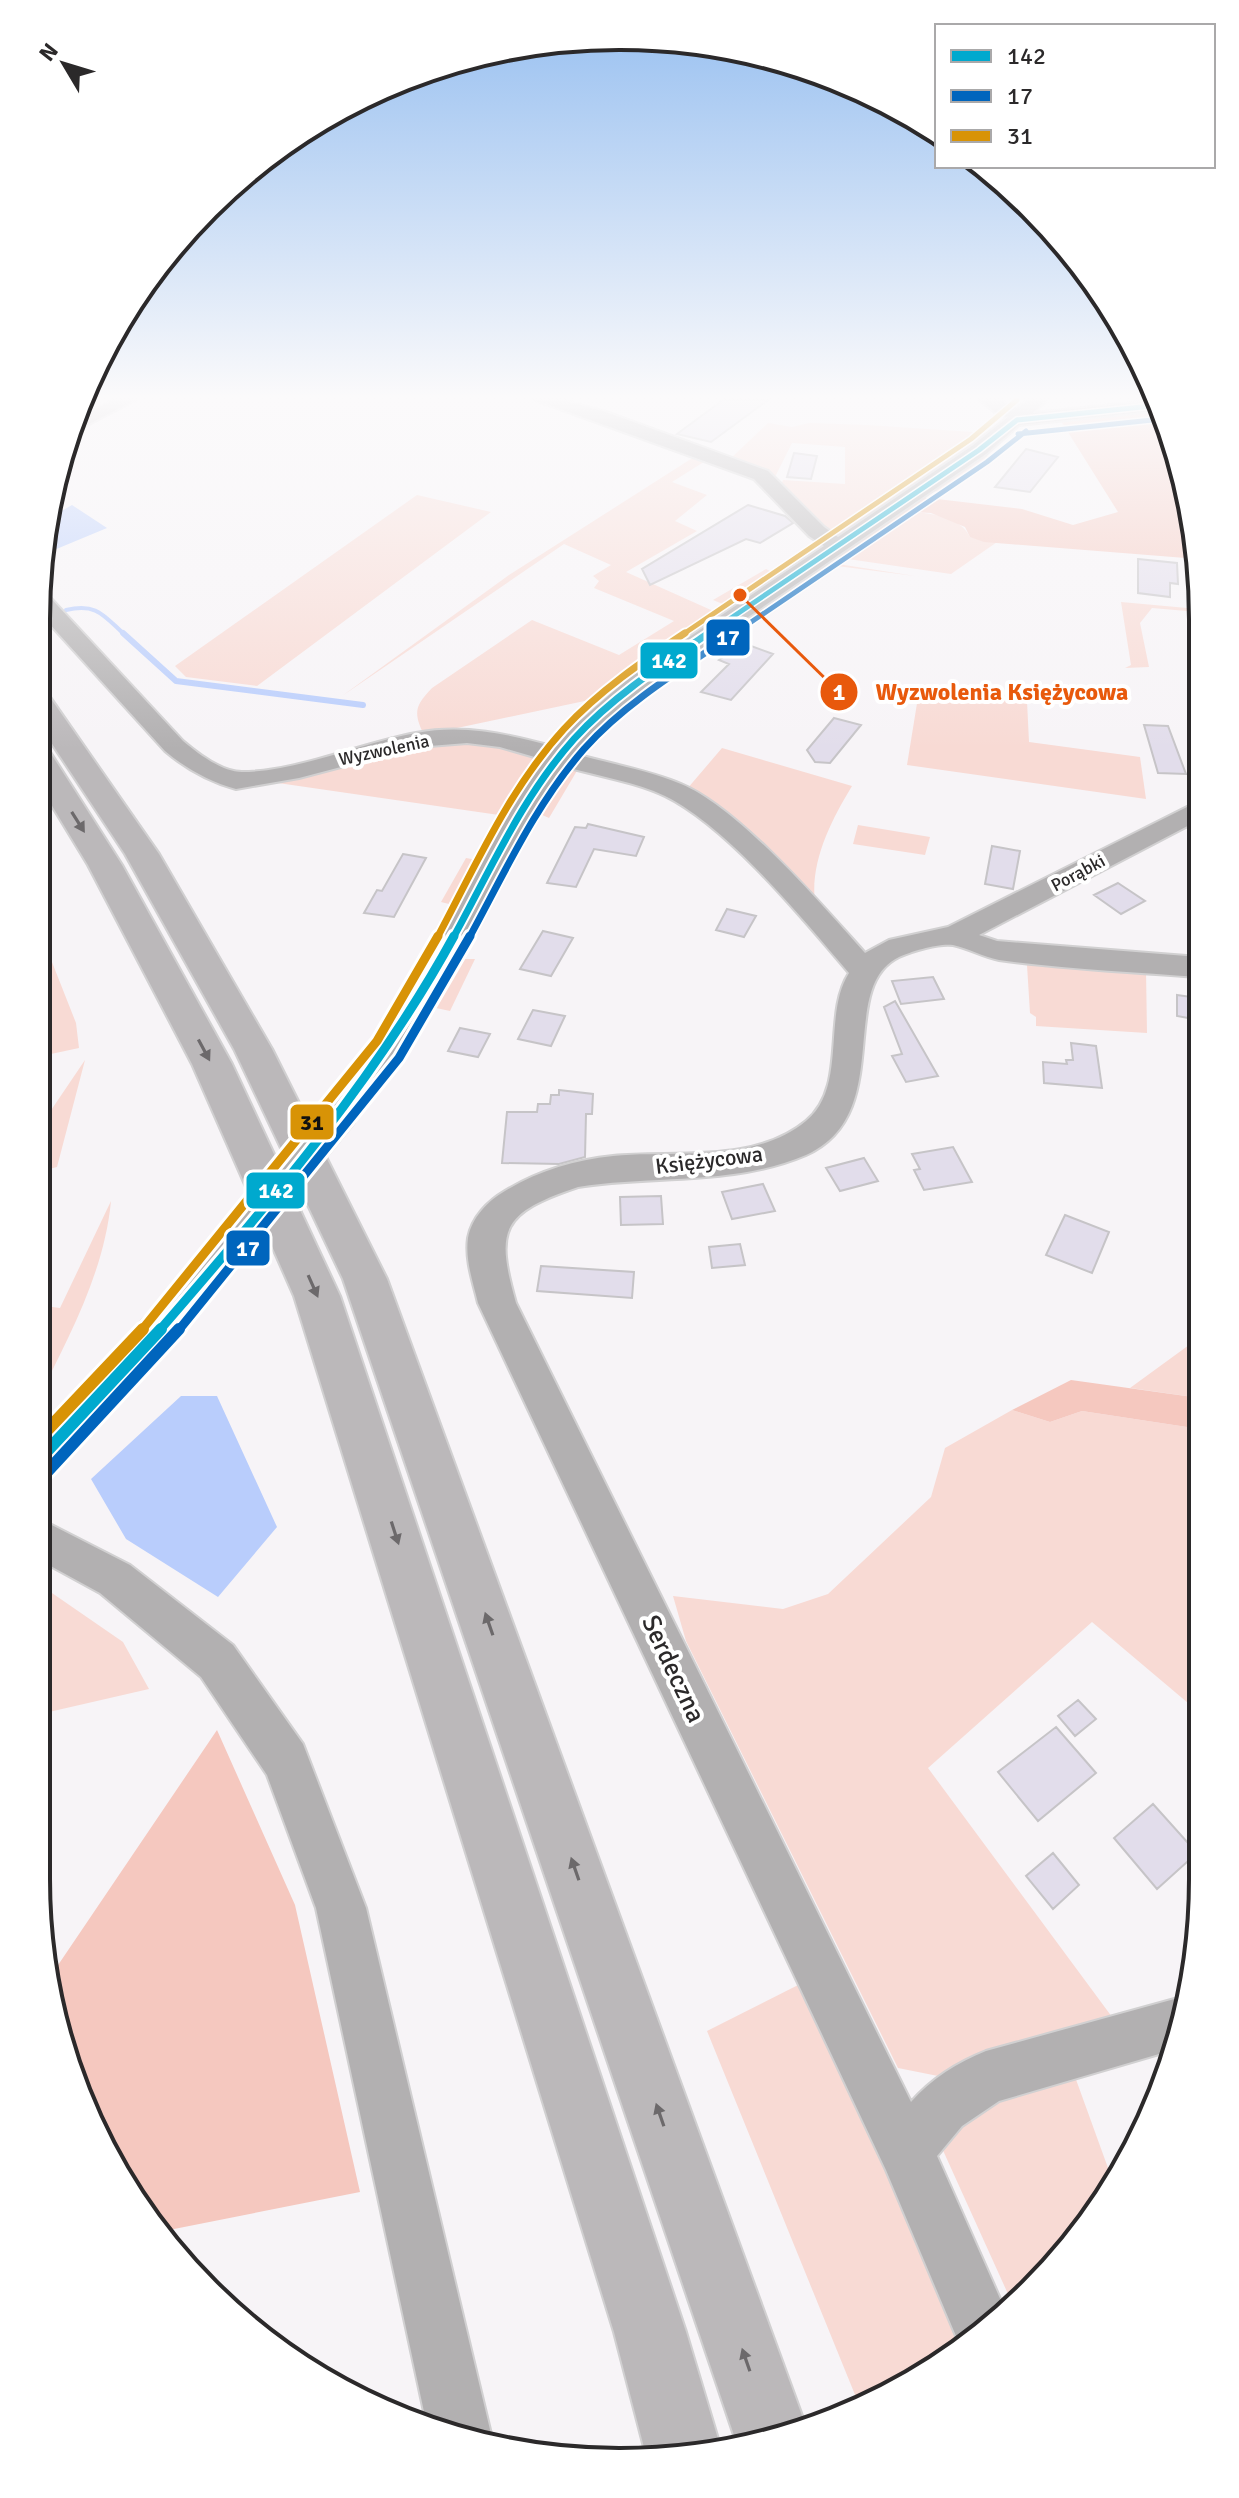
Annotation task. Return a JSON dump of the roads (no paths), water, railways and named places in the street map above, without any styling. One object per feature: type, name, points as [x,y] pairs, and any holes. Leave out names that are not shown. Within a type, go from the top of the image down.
[{"type":"highway","points":[[50,718],[142,854],[253,1049],[365,1279],[463,1548],[769,2428]]},
{"type":"highway","points":[[50,777],[105,865],[212,1064],[317,1296],[645,2317],[681,2444]]},
{"type":"street","points":[[803,517],[819,535],[839,545]]},
{"type":"street","points":[[50,1448],[141,1352],[342,1111],[418,1002],[529,798],[560,755],[591,721],[638,682],[880,517]]},
{"type":"street","name":"Wyzwolenia","points":[[50,611],[192,761],[236,781],[256,779],[417,740],[467,736],[502,740],[560,755]]},
{"type":"street","points":[[560,755],[673,790],[693,800],[807,905],[865,972],[869,964],[888,952],[956,935],[975,945],[997,950],[1189,966]]},
{"type":"street","name":"Porąbki","points":[[956,935],[1189,814]]},
{"type":"street","name":"Księżycowa","points":[[526,1192],[553,1179],[581,1173],[764,1155],[810,1137],[830,1119],[841,1090],[856,1000],[865,972]]},
{"type":"street","name":"Serdeczna","points":[[526,1192],[498,1214],[485,1236],[488,1270],[497,1303],[906,2150],[979,2320]]},
{"type":"street","points":[[50,1544],[115,1579],[217,1661],[286,1761],[341,1908],[458,2425]]},
{"type":"street","points":[[906,2150],[943,2107],[986,2078],[1170,2024]]},
{"type":"water","points":[[60,517],[90,517],[107,528],[54,550]]},
{"type":"water","points":[[181,1396],[217,1396],[277,1527],[218,1597],[126,1539],[91,1479]]},
{"type":"waterway","points":[[66,610],[85,608],[99,612],[125,635]]},
{"type":"waterway","points":[[123,633],[176,681],[363,705]]},
{"type":"place","name":"Wyzwolenia Księżycowa","points":[[740,595]]}]
